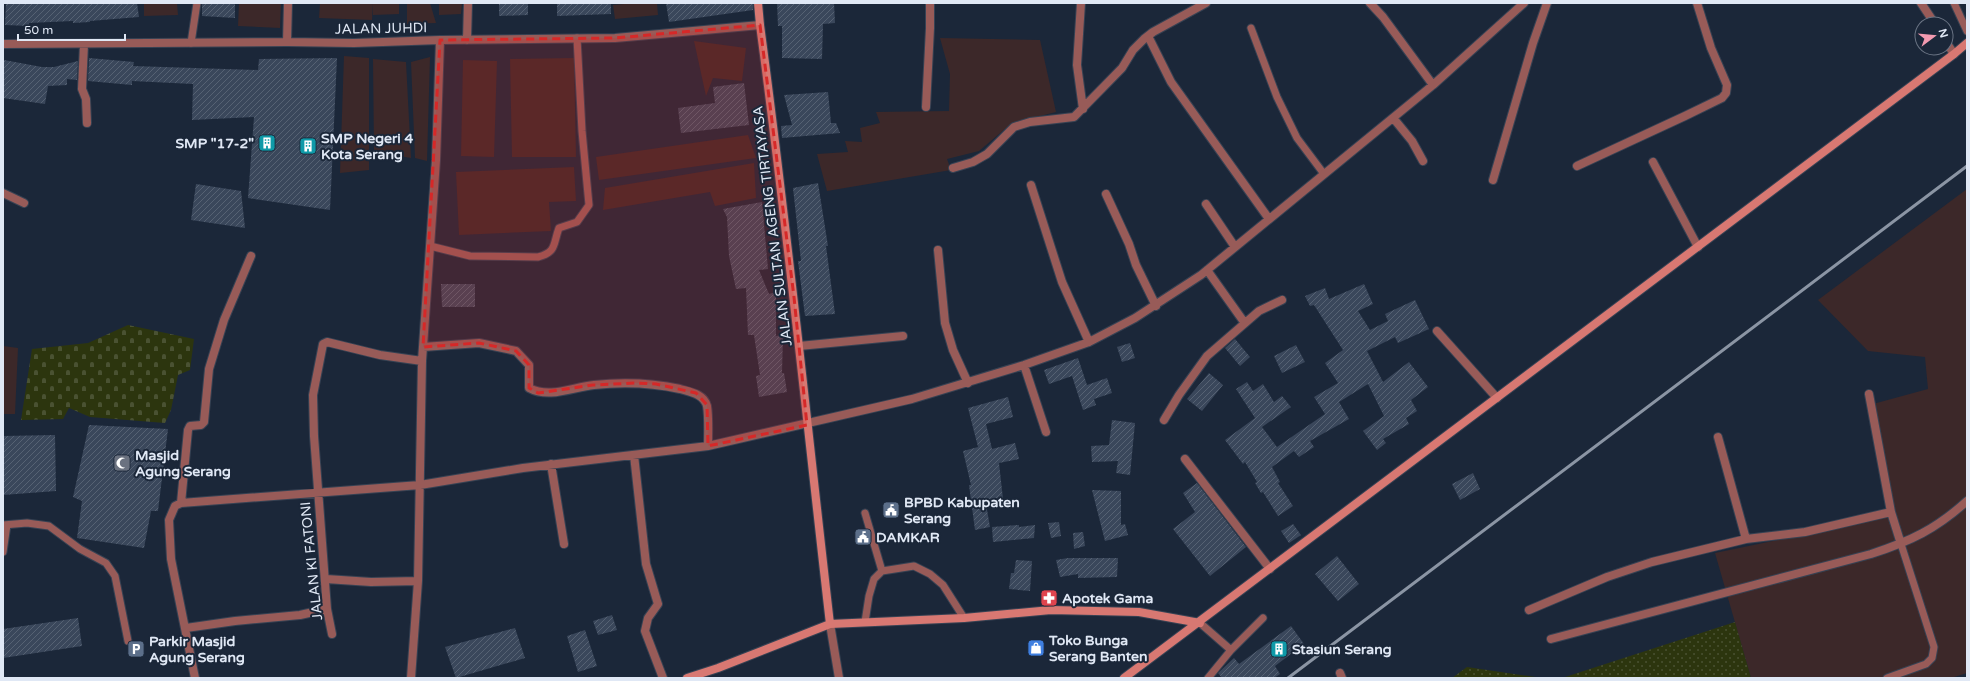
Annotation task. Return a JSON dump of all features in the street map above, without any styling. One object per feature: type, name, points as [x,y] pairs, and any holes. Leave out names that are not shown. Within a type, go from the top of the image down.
[{"type":"main road","name":"JALAN SULTAN AGENG TIRTAYASA","points":[[758,3],[775,137],[830,624]]},
{"type":"main road","points":[[1954,54],[1967,43]]},
{"type":"main road","points":[[1124,678],[1200,623],[1951,56]]},
{"type":"main road","points":[[687,678],[718,668],[830,624],[964,618],[1051,610],[1138,612],[1200,623]]},
{"type":"street","points":[[287,42],[288,3]]},
{"type":"street","points":[[467,40],[468,3]]},
{"type":"street","points":[[926,107],[930,3]]},
{"type":"street","points":[[1081,3],[1077,65],[1083,109]]},
{"type":"street","points":[[953,168],[973,162],[987,154],[1014,127],[1030,122],[1074,117],[1122,68],[1133,50],[1148,36],[1206,3]]},
{"type":"street","points":[[1370,3],[1434,85]]},
{"type":"street","points":[[422,361],[380,355],[327,342],[323,344],[313,395],[318,494],[420,485],[551,464],[708,446],[807,425],[912,400],[1024,366],[1089,342],[1156,306],[1207,270],[1394,119],[1434,85],[1524,3]]},
{"type":"street","points":[[1493,180],[1528,57],[1547,3]]},
{"type":"street","points":[[1577,166],[1722,98],[1726,93],[1727,86],[1711,48],[1697,3]]},
{"type":"street","points":[[1921,3],[1930,16]]},
{"type":"street","name":"JALAN JUHDI","points":[[3,44],[287,42],[354,44],[440,40],[615,38],[760,25]]},
{"type":"street","points":[[1148,36],[1171,82],[1269,219]]},
{"type":"street","points":[[411,678],[418,581],[422,361],[436,160],[440,40]]},
{"type":"street","points":[[84,44],[82,89],[86,99],[87,123]]},
{"type":"street","points":[[1394,119],[1412,141],[1423,160]]},
{"type":"street","points":[[1653,162],[1698,247]]},
{"type":"street","points":[[1031,185],[1062,282],[1089,342]]},
{"type":"street","points":[[3,193],[24,204]]},
{"type":"street","points":[[1106,194],[1124,232],[1136,265],[1156,306]]},
{"type":"street","points":[[1206,204],[1235,247]]},
{"type":"street","points":[[938,250],[945,323],[953,350],[968,383]]},
{"type":"street","points":[[194,678],[186,628],[171,559],[171,512],[175,506],[181,503],[188,430],[190,426],[201,425],[204,422],[209,369],[224,320],[251,256]]},
{"type":"street","points":[[1207,270],[1244,322]]},
{"type":"street","points":[[1164,420],[1179,394],[1207,356],[1244,322],[1259,311],[1282,300]]},
{"type":"street","points":[[1437,331],[1497,398]]},
{"type":"street","points":[[799,346],[903,336]]},
{"type":"street","points":[[423,347],[479,343],[516,351],[529,365],[529,388],[538,393],[572,390],[593,385],[635,384],[656,384],[696,393],[706,405],[708,446]]},
{"type":"street","points":[[1024,366],[1046,432]]},
{"type":"street","points":[[1869,394],[1891,512],[1901,544]]},
{"type":"street","points":[[1718,437],[1746,540]]},
{"type":"street","points":[[634,455],[646,564],[658,604],[648,618],[645,631],[663,678]]},
{"type":"street","points":[[1185,459],[1270,569]]},
{"type":"street","points":[[551,464],[564,544]]},
{"type":"street","name":"JALAN KI FATONI","points":[[181,503],[269,495],[318,494],[326,579],[327,609],[332,634]]},
{"type":"street","points":[[1551,639],[1871,554],[1901,544],[1930,530],[1967,501]]},
{"type":"street","points":[[1529,610],[1614,575],[1652,562],[1746,540],[1805,532],[1891,512]]},
{"type":"street","points":[[326,579],[371,582],[418,581]]},
{"type":"street","points":[[186,628],[235,621],[300,615],[327,609]]},
{"type":"street","points":[[830,624],[839,678]]},
{"type":"lane","points":[[191,43],[196,3]]},
{"type":"lane","points":[[1954,3],[1967,31]]},
{"type":"lane","points":[[1251,28],[1277,97],[1297,138],[1324,174]]},
{"type":"lane","points":[[430,246],[470,256],[538,257],[547,255],[553,249],[559,228],[577,222],[583,216],[589,204],[582,131],[577,38]]},
{"type":"lane","points":[[865,513],[882,571]]},
{"type":"lane","points":[[3,552],[5,525],[27,523],[49,526],[80,549],[106,564],[115,576],[128,641]]},
{"type":"lane","points":[[1887,678],[1926,664],[1932,658],[1934,648],[1901,544]]},
{"type":"lane","points":[[865,622],[874,579],[882,571],[914,566],[930,574],[943,585],[964,618]]},
{"type":"lane","points":[[1208,678],[1231,650],[1263,618]]},
{"type":"lane","points":[[1200,623],[1231,650]]},
{"type":"highlighted area","points":[[760,25],[794,297],[807,425],[708,446],[707,405],[696,393],[656,384],[635,383],[593,385],[538,393],[529,388],[529,365],[516,351],[479,343],[423,347],[440,40],[615,38]]},
{"type":"shaded area","points":[[144,3],[177,3],[178,15],[144,16]]},
{"type":"shaded area","points":[[239,3],[281,3],[280,28],[238,26]]},
{"type":"shaded area","points":[[320,3],[373,3],[372,20],[319,18]]},
{"type":"shaded area","points":[[373,3],[399,3],[399,14],[373,15]]},
{"type":"shaded area","points":[[407,3],[430,3],[436,23],[407,24]]},
{"type":"shaded area","points":[[439,3],[462,3],[461,14],[439,15]]},
{"type":"shaded area","points":[[657,3],[658,15],[615,19],[613,5]]},
{"type":"shaded area","points":[[940,38],[1040,40],[1056,112],[1012,123],[979,151],[947,159],[951,170],[827,191],[817,154],[848,152],[845,141],[862,142],[860,128],[880,123],[876,112],[949,111],[950,74]]},
{"type":"shaded area","points":[[694,41],[746,48],[742,81],[713,78],[706,96]]},
{"type":"shaded area","points":[[344,56],[369,58],[369,170],[340,173]]},
{"type":"shaded area","points":[[430,57],[427,161],[415,158],[411,62]]},
{"type":"shaded area","points":[[574,58],[576,157],[512,157],[510,59]]},
{"type":"shaded area","points":[[373,59],[406,62],[411,158],[374,152]]},
{"type":"shaded area","points":[[463,60],[497,61],[494,157],[461,156]]},
{"type":"shaded area","points":[[748,135],[756,158],[599,180],[596,157]]},
{"type":"shaded area","points":[[754,163],[756,198],[715,206],[710,192],[603,210],[605,188]]},
{"type":"shaded area","points":[[574,167],[576,201],[549,202],[551,231],[459,235],[456,172]]},
{"type":"shaded area","points":[[1967,189],[1967,673],[1951,678],[1751,678],[1715,553],[1893,516],[1873,404],[1928,389],[1925,357],[1868,351],[1818,300]]},
{"type":"shaded area","points":[[3,346],[18,348],[15,414],[3,414]]},
{"type":"green space","points":[[128,325],[194,339],[190,370],[178,375],[171,410],[165,423],[90,417],[69,408],[63,419],[21,420],[32,349],[88,343]]},
{"type":"green space","points":[[1735,622],[1751,678],[1562,678]]},
{"type":"green space","points":[[1467,667],[1542,678],[1452,678]]},
{"type":"building","points":[[6,3],[137,3],[139,17],[73,23],[73,21],[29,23],[29,26],[5,25]]},
{"type":"building","points":[[202,3],[235,3],[235,18],[202,16]]},
{"type":"building","points":[[499,3],[528,3],[528,15],[499,16]]},
{"type":"building","points":[[557,3],[611,3],[611,14],[557,16]]},
{"type":"building","points":[[666,3],[753,3],[753,10],[669,22]]},
{"type":"building","points":[[777,3],[834,3],[835,23],[823,24],[822,59],[782,58],[782,26],[778,26]]},
{"type":"building","points":[[89,58],[134,62],[133,66],[258,70],[259,59],[337,58],[330,210],[248,198],[254,117],[192,120],[193,84],[132,81],[132,85],[88,81]]},
{"type":"building","points":[[4,60],[42,67],[54,67],[78,61],[77,80],[67,79],[67,85],[48,86],[45,104],[3,98]]},
{"type":"building","points":[[744,83],[749,125],[681,133],[678,108],[715,103],[713,87]]},
{"type":"building","points":[[828,92],[831,123],[836,123],[840,133],[782,138],[781,126],[792,125],[784,95]]},
{"type":"building","points":[[818,183],[828,246],[826,246],[835,314],[805,316],[798,261],[801,261],[793,188]]},
{"type":"building","points":[[196,184],[241,191],[245,228],[191,220]]},
{"type":"building","points":[[762,202],[768,269],[759,270],[769,294],[776,292],[776,336],[783,335],[782,373],[784,373],[787,392],[759,397],[756,376],[760,375],[754,335],[748,335],[746,288],[736,289],[729,256],[727,217],[723,209]]},
{"type":"building","points":[[441,284],[475,284],[475,307],[442,307]]},
{"type":"building","points":[[1364,284],[1373,304],[1358,311],[1370,330],[1388,321],[1385,314],[1415,300],[1429,329],[1398,343],[1395,337],[1367,351],[1383,382],[1409,362],[1428,387],[1411,400],[1417,411],[1406,418],[1409,424],[1383,439],[1386,443],[1377,450],[1363,431],[1384,416],[1368,384],[1339,402],[1349,419],[1310,441],[1314,447],[1299,457],[1294,451],[1272,467],[1280,482],[1278,483],[1293,506],[1278,516],[1263,492],[1261,493],[1255,483],[1257,482],[1245,462],[1243,464],[1225,440],[1255,418],[1236,389],[1247,382],[1253,391],[1263,384],[1274,402],[1282,396],[1291,407],[1262,427],[1277,447],[1325,414],[1314,397],[1338,383],[1325,363],[1343,350],[1314,305],[1310,306],[1305,296],[1325,288],[1329,299]]},
{"type":"building","points":[[1235,339],[1250,357],[1240,366],[1225,348]]},
{"type":"building","points":[[1130,343],[1135,358],[1122,362],[1117,347]]},
{"type":"building","points":[[1296,345],[1305,362],[1282,373],[1274,356]]},
{"type":"building","points":[[1078,358],[1087,385],[1107,378],[1112,393],[1094,399],[1096,405],[1083,410],[1072,376],[1049,384],[1044,370]]},
{"type":"building","points":[[1209,373],[1223,385],[1202,411],[1187,399]]},
{"type":"building","points":[[1008,397],[1013,417],[986,424],[992,449],[1015,443],[1019,459],[999,463],[1003,499],[990,500],[990,503],[986,504],[990,527],[975,530],[969,485],[971,485],[963,451],[978,447],[968,408]]},
{"type":"building","points":[[1112,420],[1135,423],[1130,475],[1116,473],[1118,461],[1092,462],[1091,446],[1109,445]]},
{"type":"building","name":"Masjid Agung Serang","points":[[89,425],[168,429],[158,511],[151,511],[144,548],[77,538],[82,501],[73,497]]},
{"type":"building","points":[[55,435],[56,491],[3,495],[3,436]]},
{"type":"building","points":[[1473,473],[1480,489],[1460,500],[1452,484]]},
{"type":"building","points":[[1197,483],[1246,547],[1210,576],[1173,529],[1195,512],[1183,493]]},
{"type":"building","points":[[1092,490],[1121,491],[1121,525],[1125,524],[1128,535],[1105,541]]},
{"type":"building","points":[[1059,522],[1061,536],[1051,538],[1048,523]]},
{"type":"building","points":[[1293,524],[1301,535],[1289,543],[1281,531]]},
{"type":"building","points":[[1019,525],[1019,527],[1035,525],[1034,538],[993,542],[992,527]]},
{"type":"building","points":[[1083,532],[1085,546],[1074,549],[1073,533]]},
{"type":"building","points":[[1337,556],[1359,584],[1338,601],[1315,574]]},
{"type":"building","points":[[1068,558],[1118,558],[1117,577],[1078,578],[1078,574],[1060,577],[1056,560]]},
{"type":"building","points":[[1016,560],[1032,561],[1030,591],[1009,589],[1011,573],[1014,573]]},
{"type":"building","name":"Apotek Gama","points":[[1042,592],[1056,592],[1056,604],[1042,604]]},
{"type":"building","points":[[612,615],[617,630],[598,635],[593,621]]},
{"type":"building","points":[[78,618],[82,646],[3,658],[3,629]]},
{"type":"building","name":"Stasiun Serang","points":[[1291,626],[1304,644],[1275,666],[1280,674],[1274,678],[1222,678],[1218,673],[1234,658],[1239,664]]},
{"type":"building","points":[[515,628],[525,658],[456,678],[445,647]]},
{"type":"building","points":[[585,630],[597,666],[578,672],[567,636]]},
{"type":"railway","points":[[1288,678],[1967,166]]},
{"type":"place","name":"SMP \"17-2\"","points":[[267,143]]},
{"type":"place","name":"SMP Negeri 4 Kota Serang","points":[[308,146]]},
{"type":"place","name":"Masjid Agung Serang","points":[[122,463]]},
{"type":"place","name":"BPBD Kabupaten Serang","points":[[891,510]]},
{"type":"place","name":"DAMKAR","points":[[863,537]]},
{"type":"place","name":"Apotek Gama","points":[[1049,598]]},
{"type":"place","name":"Toko Bunga Serang Banten","points":[[1036,648]]},
{"type":"place","name":"Parkir Masjid Agung Serang","points":[[136,649]]},
{"type":"place","name":"Stasiun Serang","points":[[1279,649]]}]
